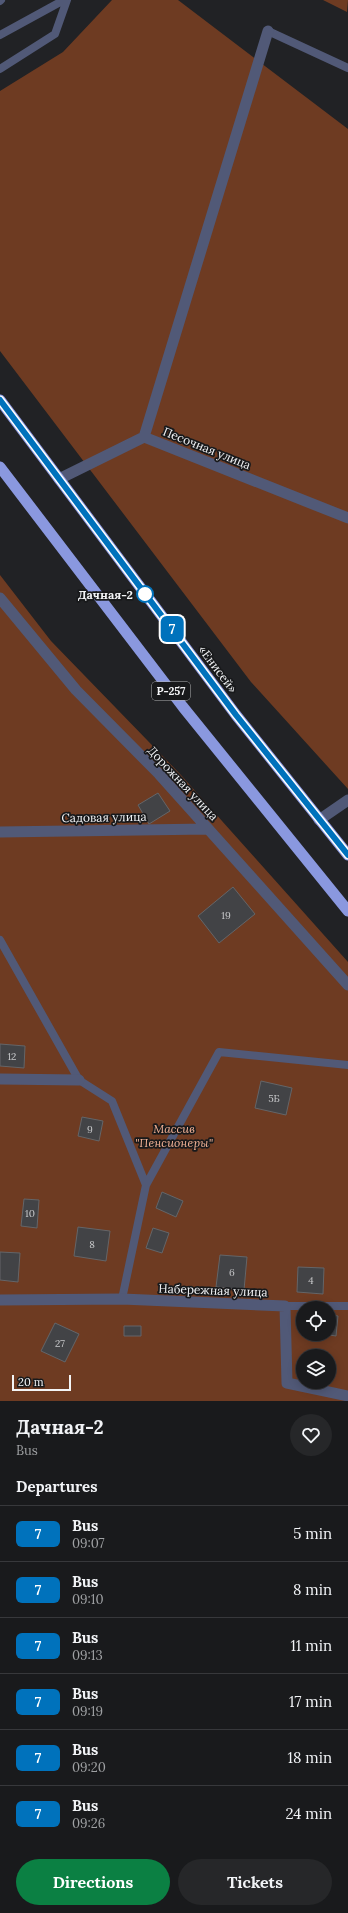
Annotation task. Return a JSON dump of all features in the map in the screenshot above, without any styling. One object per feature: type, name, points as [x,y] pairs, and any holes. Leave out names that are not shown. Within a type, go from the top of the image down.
[{"type":"highway","name":"«Енисей»","points":[[0,400],[236,715],[348,855]]},
{"type":"highway","name":"Р-257","points":[[0,466],[183,707],[348,911]]},
{"type":"street","points":[[144,437],[268,30]]},
{"type":"street","name":"Песочная улица","points":[[59,479],[144,437],[348,518]]},
{"type":"street","name":"Дорожная улица","points":[[0,598],[76,690],[159,774],[348,985]]},
{"type":"street","points":[[319,820],[348,800]]},
{"type":"street","name":"Садовая улица","points":[[0,832],[208,829]]},
{"type":"street","points":[[0,1079],[79,1080]]},
{"type":"street","name":"Набережная улица","points":[[0,1300],[122,1299],[285,1306],[287,1383],[348,1396]]},
{"type":"lane","points":[[0,35],[66,0]]},
{"type":"lane","points":[[0,68],[55,34],[66,0]]},
{"type":"lane","points":[[268,30],[348,68]]},
{"type":"lane","points":[[0,940],[79,1080],[112,1101],[146,1185]]},
{"type":"lane","points":[[122,1299],[146,1185],[219,1052],[348,1065]]},
{"type":"lane","points":[[279,1306],[348,1306]]},
{"type":"green space","points":[[112,0],[178,0],[348,129],[348,789],[251,682],[0,351],[0,91],[63,52]]},
{"type":"green space","points":[[323,0],[348,0],[347,12]]},
{"type":"green space","name":"Массив \"Пенсионеры\"","points":[[0,575],[51,641],[180,774],[348,962],[348,1401],[0,1401]]},
{"type":"building","points":[[158,793],[170,811],[149,824],[138,805]]},
{"type":"building","points":[[233,887],[255,914],[219,943],[198,916]]},
{"type":"building","points":[[0,1044],[25,1046],[24,1068],[0,1066]]},
{"type":"building","points":[[261,1081],[292,1088],[286,1115],[255,1108]]},
{"type":"building","points":[[82,1117],[103,1121],[99,1141],[78,1136]]},
{"type":"building","points":[[162,1192],[183,1201],[176,1217],[156,1208]]},
{"type":"building","points":[[24,1199],[39,1200],[37,1228],[21,1226]]},
{"type":"building","points":[[78,1227],[110,1231],[106,1261],[74,1256]]},
{"type":"building","points":[[153,1228],[169,1233],[162,1253],[146,1248]]},
{"type":"building","points":[[0,1252],[20,1253],[18,1282],[0,1280]]},
{"type":"building","points":[[220,1255],[247,1257],[244,1290],[216,1287]]},
{"type":"building","points":[[298,1267],[324,1268],[323,1294],[297,1292]]},
{"type":"building","points":[[336,1316],[338,1316],[336,1336]]},
{"type":"building","points":[[55,1323],[79,1334],[65,1362],[41,1351]]},
{"type":"building","points":[[124,1326],[141,1326],[141,1336],[124,1336]]},
{"type":"bus line","name":"7","points":[[0,400],[236,715],[348,855]]},
{"type":"place","name":"Дачная-2","points":[[145,594]]}]
